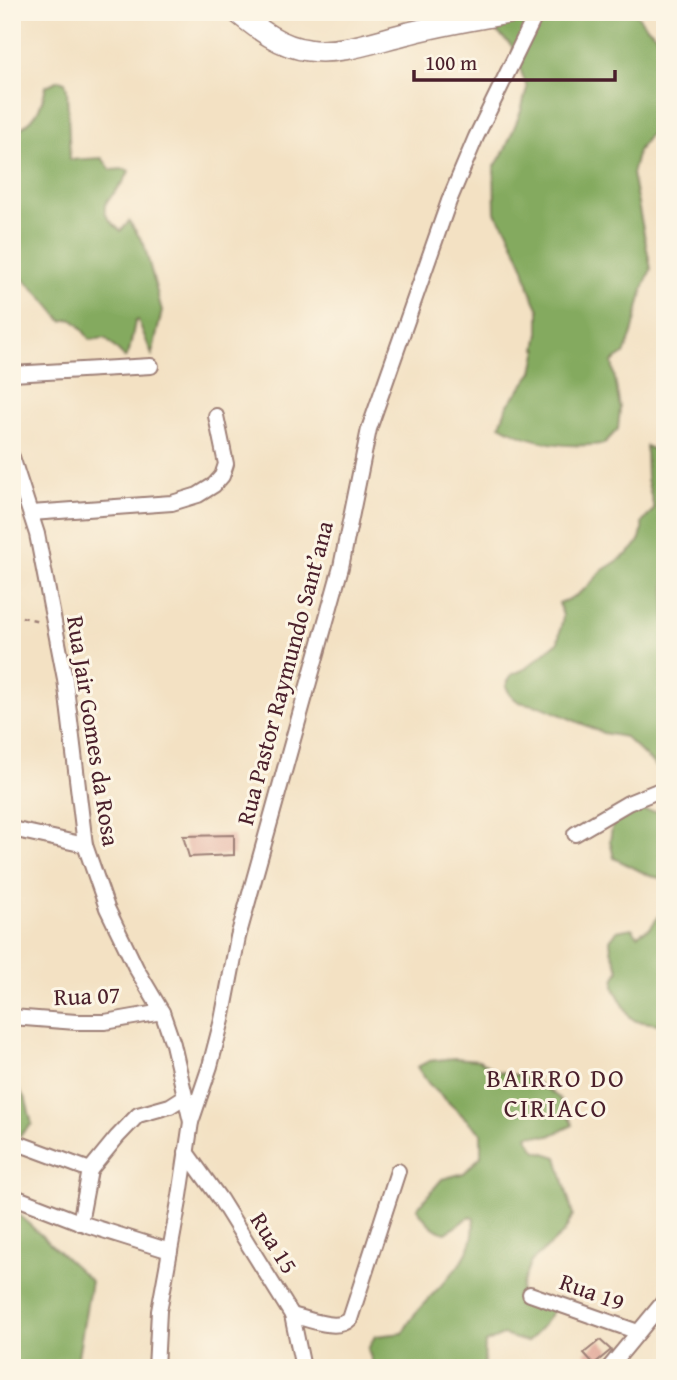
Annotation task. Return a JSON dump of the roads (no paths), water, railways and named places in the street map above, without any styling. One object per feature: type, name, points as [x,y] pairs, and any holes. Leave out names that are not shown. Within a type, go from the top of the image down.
[{"type":"street","points":[[237,12],[259,30],[285,44],[309,51],[340,49],[451,23],[515,12]]},
{"type":"street","name":"Rua Pastor Raymundo Sant’ana","points":[[156,1368],[159,1311],[191,1122],[210,1066],[238,937],[341,568],[369,429],[449,201],[476,137],[537,12]]},
{"type":"street","points":[[12,374],[151,366]]},
{"type":"street","points":[[30,513],[172,503],[198,495],[214,485],[222,476],[226,464],[216,416]]},
{"type":"street","name":"Rua Jair Gomes da Rosa","points":[[12,457],[30,513],[65,679],[85,845],[107,908],[136,968],[162,1012],[173,1044],[191,1122]]},
{"type":"street","points":[[575,834],[628,803],[665,788]]},
{"type":"street","points":[[12,830],[85,845]]},
{"type":"street","name":"Rua 07","points":[[12,1017],[105,1022],[162,1012]]},
{"type":"street","points":[[80,1223],[90,1170],[138,1115],[170,1106],[184,1097]]},
{"type":"street","points":[[12,1140],[90,1170]]},
{"type":"street","name":"Rua 15","points":[[186,1152],[220,1199],[292,1315],[303,1368]]},
{"type":"street","points":[[292,1315],[338,1325],[347,1323],[350,1319],[398,1171]]},
{"type":"street","points":[[12,1196],[80,1223],[170,1251]]},
{"type":"street","name":"Rua 19","points":[[530,1294],[638,1332]]},
{"type":"street","points":[[609,1368],[665,1300]]},
{"type":"district","name":"BAIRRO DO CIRIACO","points":[[556,1093]]}]
